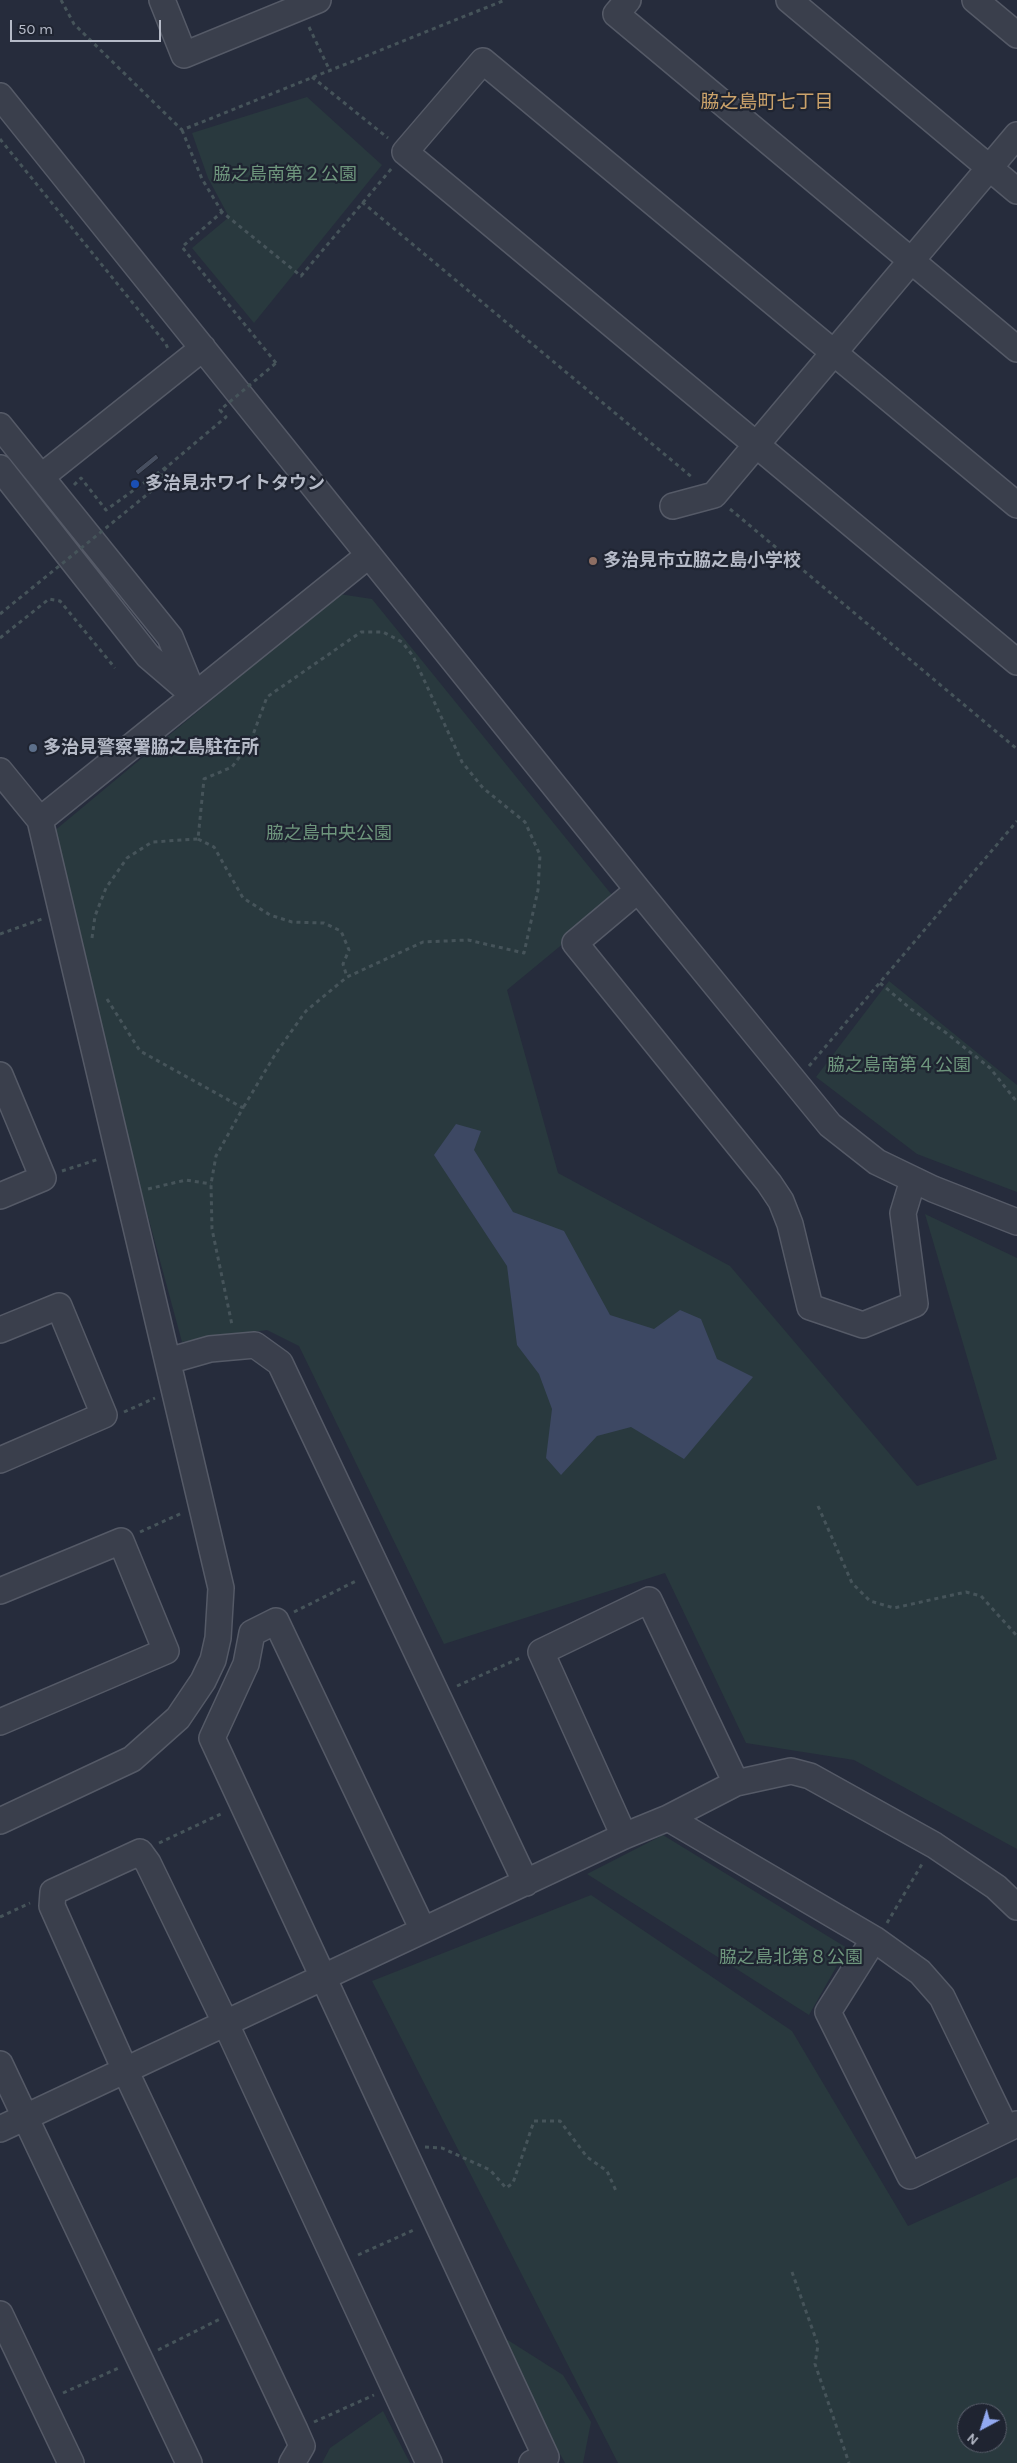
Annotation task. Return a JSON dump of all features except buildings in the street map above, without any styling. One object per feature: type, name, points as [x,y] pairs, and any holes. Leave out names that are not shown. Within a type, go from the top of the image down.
[{"type":"street","points":[[162,0],[184,55],[309,4]]},
{"type":"street","points":[[628,0],[616,14],[1017,349]]},
{"type":"street","points":[[789,0],[1017,191]]},
{"type":"street","points":[[975,0],[1017,35]]},
{"type":"street","points":[[1017,505],[482,61],[405,152],[1017,662]]},
{"type":"street","points":[[0,96],[794,1084],[830,1125],[877,1162],[913,1180],[1017,1222]]},
{"type":"street","points":[[673,506],[714,495],[832,352],[912,261],[1017,135]]},
{"type":"street","points":[[41,477],[203,348]]},
{"type":"street","points":[[0,426],[170,638],[194,696]]},
{"type":"street","points":[[0,468],[148,656],[194,696]]},
{"type":"street","points":[[40,820],[369,555]]},
{"type":"street","points":[[0,771],[40,820],[60,913],[221,1588],[218,1638],[213,1660],[203,1681],[178,1718],[132,1759],[0,1821]]},
{"type":"street","points":[[638,890],[575,943],[769,1183],[781,1201],[790,1224],[810,1307],[863,1325],[915,1304],[903,1213],[913,1180]]},
{"type":"street","points":[[0,1075],[43,1178],[0,1196]]},
{"type":"street","points":[[0,1330],[59,1306],[104,1415],[0,1460]]},
{"type":"street","points":[[168,1361],[210,1349],[255,1345],[280,1363],[526,1883]]},
{"type":"street","points":[[0,1591],[121,1540],[166,1651],[0,1722]]},
{"type":"street","points":[[624,1836],[541,1652],[649,1600],[736,1783]]},
{"type":"street","points":[[423,1930],[276,1621],[252,1633],[246,1664],[212,1738],[241,1804],[406,2152],[546,2457],[532,2463]]},
{"type":"street","points":[[0,2129],[624,1836],[668,1818],[736,1783],[791,1771],[810,1776],[934,1845],[996,1887],[1017,1907]]},
{"type":"street","points":[[668,1818],[874,1939],[920,1972],[942,1997],[1012,2127],[910,2176],[828,2012],[874,1939]]},
{"type":"street","points":[[292,2463],[302,2446],[125,2070],[52,1906],[53,1892],[140,1852],[148,1863],[225,2022],[429,2463]]},
{"type":"street","points":[[0,2064],[137,2349],[189,2463]]},
{"type":"street","points":[[0,2314],[71,2463]]},
{"type":"path","points":[[61,0],[74,24],[182,130],[202,179],[222,212],[301,276],[405,152],[312,76]]},
{"type":"path","points":[[182,130],[329,69],[505,0]]},
{"type":"path","points":[[309,4],[329,69]]},
{"type":"path","points":[[0,139],[166,344],[169,352]]},
{"type":"path","points":[[362,202],[1017,749]]},
{"type":"path","points":[[81,478],[106,510],[169,465],[226,418],[220,410],[276,363],[182,247],[222,212]]},
{"type":"path","points":[[0,614],[165,480],[162,474],[169,465]]},
{"type":"path","points":[[0,638],[49,599],[60,601],[116,668]]},
{"type":"path","points":[[198,839],[204,778],[232,767],[250,743],[267,697],[360,632],[383,632],[402,642],[413,656],[462,762],[483,788],[525,822],[540,855],[538,890],[524,953],[468,940],[423,942],[347,977],[306,1011],[276,1054],[216,1156],[211,1184],[212,1229],[236,1346]]},
{"type":"path","points":[[794,1084],[1017,820]]},
{"type":"path","points":[[92,943],[94,916],[106,888],[127,858],[152,842],[198,839],[214,847],[243,898],[270,915],[292,922],[324,923],[341,931],[349,950],[343,964],[347,977]]},
{"type":"path","points":[[0,934],[60,913]]},
{"type":"path","points":[[880,983],[911,1009],[945,1032],[990,1068],[1017,1102]]},
{"type":"path","points":[[106,996],[109,1005],[140,1051],[243,1108]]},
{"type":"path","points":[[43,1178],[118,1152]]},
{"type":"path","points":[[128,1195],[186,1180],[211,1184]]},
{"type":"path","points":[[104,1415],[120,1413],[174,1390]]},
{"type":"path","points":[[121,1540],[201,1504]]},
{"type":"path","points":[[818,1506],[852,1583],[870,1601],[894,1608],[966,1592],[981,1596],[1017,1636]]},
{"type":"path","points":[[276,1621],[379,1570]]},
{"type":"path","points":[[436,1695],[534,1652],[541,1652]]},
{"type":"path","points":[[140,1852],[241,1804]]},
{"type":"path","points":[[874,1939],[886,1925],[934,1845]]},
{"type":"path","points":[[0,1917],[53,1892]]},
{"type":"path","points":[[406,2152],[419,2147],[442,2148],[490,2170],[506,2188],[513,2183],[534,2121],[560,2122],[587,2157],[607,2171],[617,2194]]},
{"type":"path","points":[[337,2264],[436,2220]]},
{"type":"path","points":[[792,2272],[818,2345],[815,2364],[849,2463]]},
{"type":"path","points":[[295,2430],[393,2386]]},
{"type":"green space","name":"脇之島南第２公園","points":[[307,97],[382,165],[254,323],[192,248],[229,217],[208,178],[192,133]]},
{"type":"green space","name":"脇之島中央公園","points":[[339,594],[372,599],[616,900],[507,990],[558,1173],[730,1266],[917,1486],[997,1459],[925,1214],[1017,1258],[1017,1849],[854,1760],[746,1743],[665,1573],[444,1644],[299,1346],[267,1330],[182,1342],[49,851],[53,832]]},
{"type":"green space","name":"脇之島南第４公園","points":[[889,981],[1017,1085],[1017,1192],[917,1154],[816,1077]]},
{"type":"green space","name":"脇之島北第８公園","points":[[663,1835],[847,1948],[809,2015],[587,1874]]},
{"type":"green space","points":[[591,1895],[792,2031],[908,2226],[1017,2177],[1017,2463],[618,2463],[372,1981]]},
{"type":"green space","points":[[492,2330],[563,2375],[591,2422],[583,2463],[565,2463]]},
{"type":"green space","points":[[383,2411],[410,2463],[322,2463],[330,2448]]},
{"type":"water","points":[[456,1124],[481,1131],[474,1150],[513,1212],[564,1231],[610,1315],[654,1329],[680,1310],[701,1319],[717,1359],[753,1377],[684,1459],[631,1427],[597,1436],[561,1475],[546,1458],[552,1409],[539,1374],[517,1345],[507,1266],[434,1155]]},
{"type":"place","name":"多治見ホワイトタウン","points":[[135,484]]},
{"type":"place","name":"多治見市立脇之島小学校","points":[[593,561]]},
{"type":"place","name":"多治見警察署脇之島駐在所","points":[[33,748]]},
{"type":"district","name":"脇之島町七丁目","points":[[767,103]]}]
